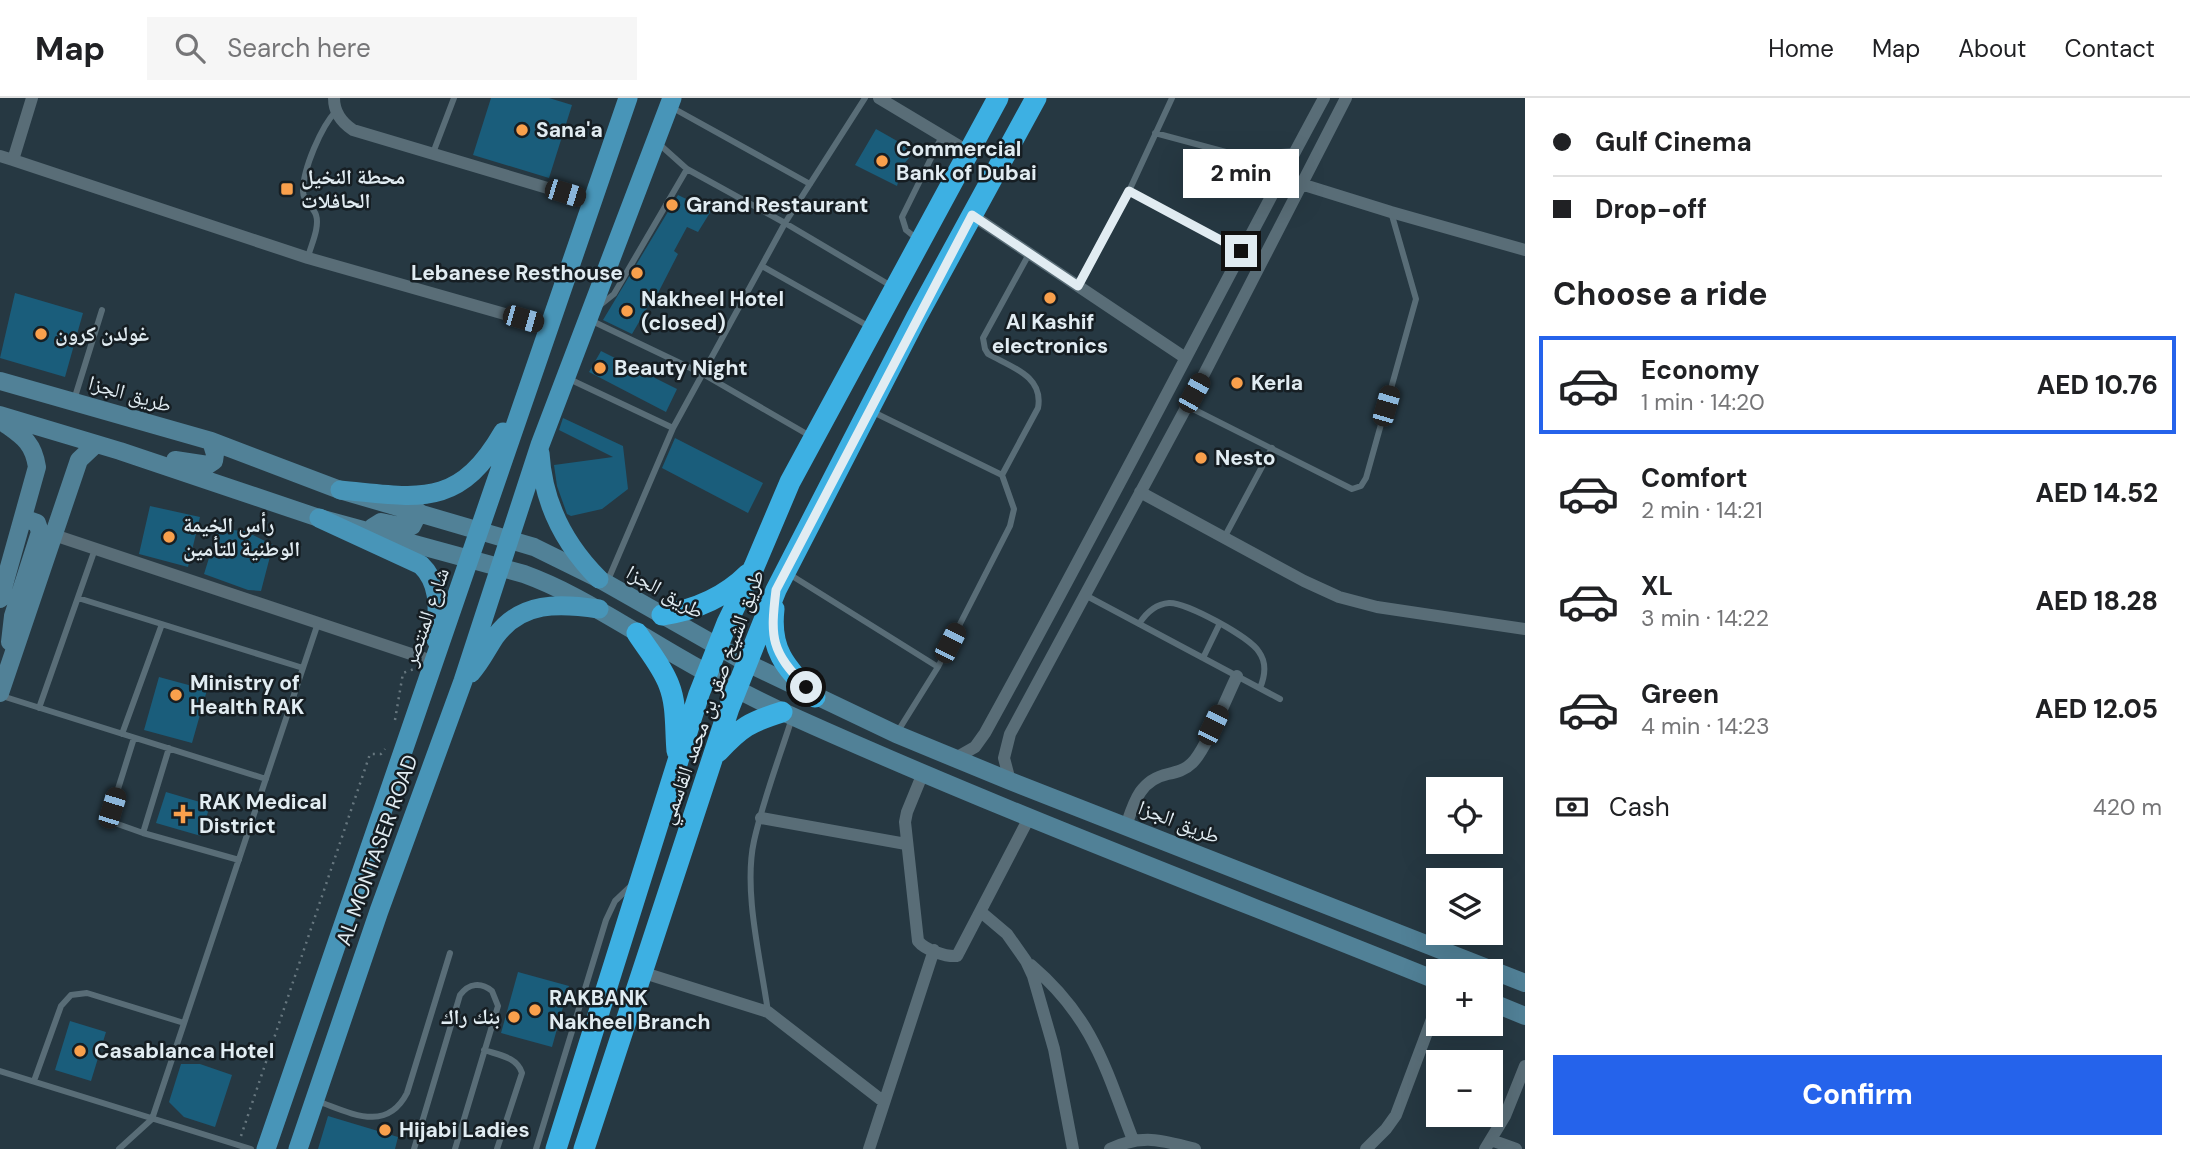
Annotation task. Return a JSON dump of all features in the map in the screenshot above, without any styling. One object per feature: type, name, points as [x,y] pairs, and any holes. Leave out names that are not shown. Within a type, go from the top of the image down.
[{"type":"highway","name":"طريق الشيخ صقر بن محمد القاسمي","points":[[556,1149],[677,762],[717,648],[790,482],[998,98]]},
{"type":"highway","name":"طريق الشيخ صقر بن محمد القاسمي","points":[[584,1149],[712,759],[780,581],[1036,98]]},
{"type":"highway","points":[[662,615],[692,609],[706,603],[732,587],[754,567]]},
{"type":"highway","points":[[780,581],[773,632],[776,648],[779,657],[816,697]]},
{"type":"highway","points":[[637,633],[670,687],[674,704],[677,762]]},
{"type":"highway","points":[[712,759],[737,731],[755,721],[787,714]]},
{"type":"main road","name":"شارع المنتصر","points":[[266,1149],[628,98]]},
{"type":"main road","points":[[500,567],[540,445],[670,102]]},
{"type":"main road","points":[[340,490],[411,496],[434,493],[456,485],[483,464],[526,392]]},
{"type":"main road","points":[[540,445],[541,469],[553,514],[572,549],[602,582]]},
{"type":"main road","points":[[319,518],[421,565],[429,573],[437,592],[438,605],[435,662]]},
{"type":"main road","name":"AL MONTASER ROAD","points":[[299,1149],[379,911],[463,681],[500,567]]},
{"type":"main road","points":[[463,681],[481,662],[502,629],[522,613],[553,604],[598,609]]},
{"type":"street","points":[[32,98],[6,158],[308,258],[550,327]]},
{"type":"street","points":[[878,98],[969,152]]},
{"type":"street","points":[[1010,781],[1004,751],[1024,708],[1187,406],[1346,98]]},
{"type":"street","points":[[954,759],[975,747],[1003,699],[1117,489],[1320,100]]},
{"type":"street","points":[[335,105],[345,125],[353,130],[591,201]]},
{"type":"street","points":[[1301,184],[1525,250]]},
{"type":"street","points":[[972,215],[1184,357]]},
{"type":"street","name":"طريق الجزا","points":[[0,381],[211,441],[340,490],[534,547],[662,615],[717,648],[896,734],[1525,983]]},
{"type":"street","points":[[0,418],[120,451],[319,518],[553,584],[708,673],[787,714],[923,773],[1426,976]]},
{"type":"street","points":[[0,418],[30,443],[37,467],[0,600]]},
{"type":"street","points":[[120,451],[208,465],[214,461],[215,454],[211,441]]},
{"type":"street","points":[[0,694],[79,460],[96,444]]},
{"type":"street","points":[[1140,492],[1322,590],[1358,603],[1525,629]]},
{"type":"street","points":[[370,533],[373,527],[381,522],[412,526],[419,512]]},
{"type":"street","points":[[12,659],[10,638],[13,616],[40,532],[37,523],[23,518]]},
{"type":"street","points":[[54,535],[435,662]]},
{"type":"street","points":[[1126,826],[1143,786],[1158,776],[1185,769],[1197,757],[1237,676]]},
{"type":"street","points":[[1003,699],[1024,708]]},
{"type":"street","points":[[923,773],[905,822],[918,941],[923,947],[952,957],[957,956],[1030,816]]},
{"type":"street","points":[[761,818],[906,844]]},
{"type":"street","points":[[981,912],[1007,934],[1026,961],[1069,1002],[1091,1034],[1133,1140]]},
{"type":"street","points":[[869,1149],[934,950]]},
{"type":"street","points":[[1026,961],[1039,992],[1054,1049],[1073,1149]]},
{"type":"street","points":[[641,972],[768,1012],[884,1102]]},
{"type":"street","points":[[1503,1007],[1525,1016]]},
{"type":"street","points":[[1366,1149],[1396,1115],[1426,1035]]},
{"type":"street","points":[[1516,1149],[1488,1145],[1505,1116],[1525,1066]]},
{"type":"street","points":[[1110,1149],[1133,1140],[1153,1139],[1195,1149]]},
{"type":"lane","points":[[433,153],[454,98]]},
{"type":"lane","points":[[602,582],[673,428],[785,223],[865,98]]},
{"type":"lane","points":[[1078,286],[1129,191],[1172,98]]},
{"type":"lane","points":[[670,102],[810,184]]},
{"type":"lane","points":[[308,258],[317,222],[314,212],[304,198],[304,187],[318,137],[335,105]]},
{"type":"lane","points":[[1155,133],[1237,155],[1295,151]]},
{"type":"lane","points":[[920,240],[906,230],[902,217],[942,136]]},
{"type":"lane","points":[[657,141],[687,169],[894,288]]},
{"type":"lane","points":[[687,169],[614,294],[589,317],[703,374],[814,438]]},
{"type":"lane","points":[[1129,191],[1241,251]]},
{"type":"lane","points":[[1187,406],[1352,489],[1361,486],[1366,478],[1416,299],[1391,212]]},
{"type":"lane","points":[[1002,475],[1038,408],[1040,398],[1034,382],[1028,376],[988,354],[983,338],[1029,253]]},
{"type":"lane","points":[[762,266],[872,329]]},
{"type":"lane","points":[[73,401],[102,310]]},
{"type":"lane","points":[[565,377],[673,428]]},
{"type":"lane","points":[[869,410],[1002,475],[1014,509],[1014,517],[938,667],[896,734]]},
{"type":"lane","points":[[1224,538],[1272,449]]},
{"type":"lane","points":[[39,708],[95,549]]},
{"type":"lane","points":[[780,581],[938,667]]},
{"type":"lane","points":[[1085,595],[1280,699]]},
{"type":"lane","points":[[78,598],[303,668]]},
{"type":"lane","points":[[1139,624],[1152,608],[1172,603],[1182,605],[1244,638],[1258,650],[1265,669],[1260,688]]},
{"type":"lane","points":[[119,1149],[152,1119],[318,623]]},
{"type":"lane","points":[[122,734],[162,624]]},
{"type":"lane","points":[[1203,658],[1219,625]]},
{"type":"lane","points":[[0,694],[266,779]]},
{"type":"lane","points":[[768,1012],[752,899],[751,873],[754,842],[787,714]]},
{"type":"lane","points":[[134,737],[110,815],[112,822],[239,860]]},
{"type":"lane","points":[[143,833],[169,748]]},
{"type":"lane","points":[[536,1149],[606,920],[615,901],[640,879]]},
{"type":"lane","points":[[315,1100],[366,1118],[383,1116],[398,1107],[407,1093],[450,953]]},
{"type":"lane","points":[[414,1149],[458,999],[463,990],[472,985],[488,988],[498,1006],[455,1149]]},
{"type":"lane","points":[[34,1081],[61,1006],[71,995],[87,993],[184,1023]]},
{"type":"lane","points":[[484,1050],[513,1060],[522,1073],[497,1149]]},
{"type":"lane","points":[[0,1071],[251,1149]]},
{"type":"path","points":[[393,731],[403,673],[435,662]]},
{"type":"path","points":[[238,1146],[370,754],[381,754],[391,742]]},
{"type":"building","name":"Sana'a","points":[[491,98],[549,98],[572,105],[549,178],[473,155]]},
{"type":"building","name":"Commercial Bank of Dubai","points":[[876,129],[906,146],[909,158],[903,165],[897,186],[855,165]]},
{"type":"building","points":[[678,195],[711,211],[698,232],[687,227],[674,251],[678,254],[658,293],[632,334],[603,320]]},
{"type":"building","name":"غولدن كرون","points":[[15,293],[83,313],[65,377],[0,358]]},
{"type":"building","points":[[601,351],[677,389],[666,412],[589,372]]},
{"type":"building","points":[[563,418],[623,446],[628,489],[602,509],[571,516],[567,514],[557,486],[554,465],[613,457],[559,430]]},
{"type":"building","points":[[675,438],[763,483],[748,513],[662,468]]},
{"type":"building","name":"رأس الخيمة الوطنية للتأمين","points":[[150,506],[200,517],[188,567],[139,554]]},
{"type":"building","points":[[218,529],[245,531],[273,545],[261,591],[248,590],[204,574]]},
{"type":"building","points":[[159,677],[207,690],[192,743],[144,730]]},
{"type":"building","name":"RAK Medical District","points":[[166,792],[210,805],[201,836],[156,823]]},
{"type":"building","name":"RAKBANK Nakheel Branch","points":[[518,972],[569,986],[552,1047],[501,1033]]},
{"type":"building","name":"Casablanca Hotel","points":[[70,1021],[106,1032],[91,1081],[55,1070]]},
{"type":"building","points":[[181,1064],[200,1064],[232,1075],[215,1127],[184,1117],[169,1102]]},
{"type":"building","points":[[328,1116],[398,1137],[395,1149],[318,1149]]},
{"type":"place","name":"Sana'a","points":[[522,130]]},
{"type":"place","name":"Commercial Bank of Dubai","points":[[882,161]]},
{"type":"place","name":"محطة النخيل الحافلات","points":[[287,189]]},
{"type":"place","name":"Grand Restaurant","points":[[672,205]]},
{"type":"place","name":"Lebanese Resthouse","points":[[637,273]]},
{"type":"place","name":"Al Kashif electronics","points":[[1050,298]]},
{"type":"place","name":"Nakheel Hotel (closed)","points":[[627,311]]},
{"type":"place","name":"غولدن كرون","points":[[41,334]]},
{"type":"place","name":"Beauty Night","points":[[600,368]]},
{"type":"place","name":"Kerla","points":[[1237,383]]},
{"type":"place","name":"Nesto","points":[[1201,458]]},
{"type":"place","name":"رأس الخيمة الوطنية للتأمين","points":[[169,537]]},
{"type":"place","name":"Ministry of Health RAK","points":[[176,695]]},
{"type":"place","name":"RAK Medical District","points":[[183,814]]},
{"type":"place","name":"RAKBANK Nakheel Branch","points":[[535,1010]]},
{"type":"place","name":"بنك راك","points":[[514,1017]]},
{"type":"place","name":"Casablanca Hotel","points":[[80,1051]]},
{"type":"place","name":"Hijabi Ladies","points":[[385,1130]]},
{"type":"route","points":[[806,687],[779,657],[776,648],[773,632],[776,590],[972,215],[1078,286],[1129,191],[1241,251]]}]
